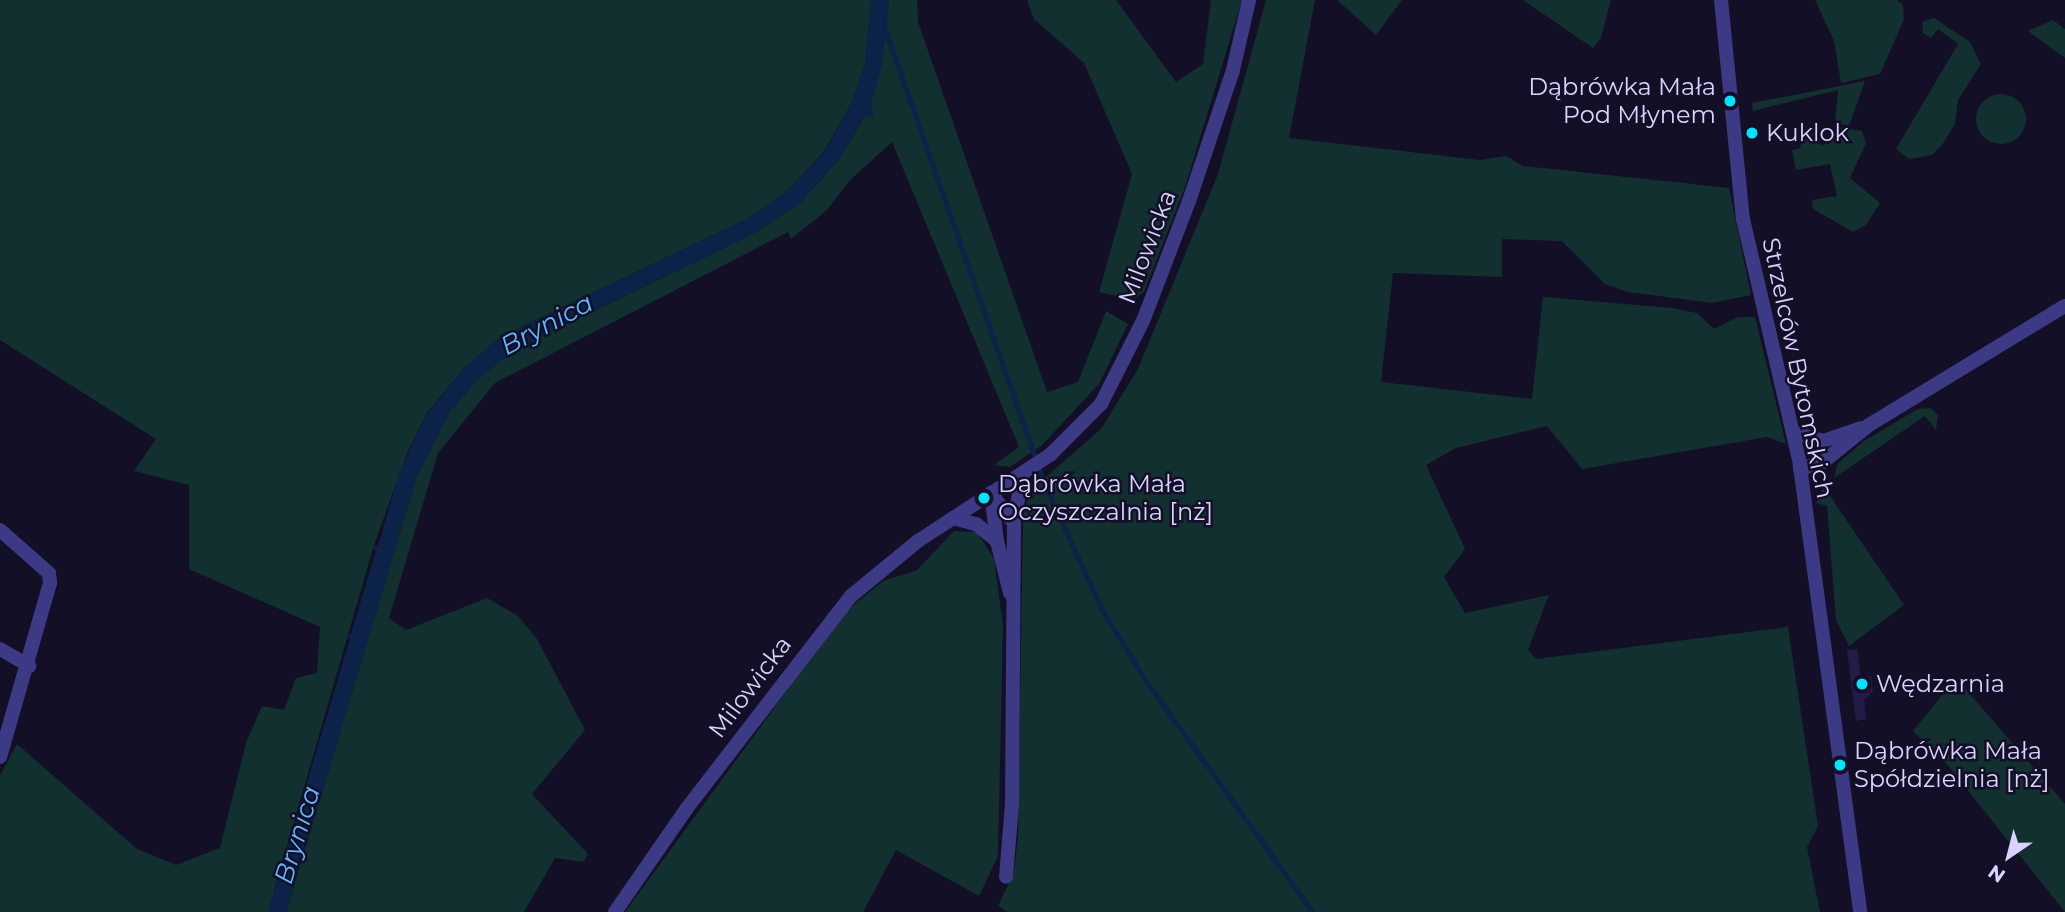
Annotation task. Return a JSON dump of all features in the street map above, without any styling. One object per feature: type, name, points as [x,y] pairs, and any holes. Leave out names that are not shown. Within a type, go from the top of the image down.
[{"type":"street","name":"Milowicka","points":[[615,912],[687,808],[851,596],[884,565],[1050,455],[1101,404],[1143,321],[1214,132],[1249,0]]},
{"type":"street","name":"Strzelców Bytomskich","points":[[1721,0],[1744,219],[1800,464],[1860,912]]},
{"type":"street","points":[[1800,464],[1823,462],[1869,425],[2065,306]]},
{"type":"street","points":[[1800,464],[1823,440],[1869,425]]},
{"type":"street","points":[[1794,433],[1823,440]]},
{"type":"street","points":[[1006,877],[1013,804],[1014,523],[1024,472]]},
{"type":"street","points":[[991,494],[1014,523]]},
{"type":"street","points":[[991,494],[997,541],[1012,601]]},
{"type":"street","points":[[953,518],[976,524],[997,541]]},
{"type":"street","points":[[0,530],[49,573],[29,666],[0,757]]},
{"type":"street","points":[[0,649],[29,666]]},
{"type":"green space","points":[[0,0],[871,0],[865,65],[851,104],[823,153],[788,190],[747,219],[502,336],[464,368],[427,413],[407,453],[373,548],[268,912],[0,912],[0,775],[17,744],[137,849],[176,865],[220,848],[246,743],[262,706],[284,710],[296,678],[317,673],[320,627],[189,569],[189,485],[134,471],[156,439],[0,340]]},
{"type":"green space","points":[[887,0],[917,0],[918,22],[1047,392],[1078,382],[1106,311],[1128,324],[1099,384],[1042,445],[1010,467],[994,465],[1019,447],[892,142],[849,181],[827,210],[791,239],[788,232],[495,383],[438,453],[389,618],[406,630],[487,598],[518,616],[537,639],[585,730],[532,794],[588,854],[583,862],[555,858],[524,912],[286,912],[417,476],[450,411],[481,376],[517,348],[749,236],[799,204],[841,157],[865,115],[882,65]]},
{"type":"green space","points":[[1027,0],[1116,0],[1176,82],[1203,64],[1211,0],[1242,0],[1185,187],[1144,292],[1134,300],[1099,292],[1132,174],[1084,63],[1034,19]]},
{"type":"green space","points":[[1266,0],[1315,0],[1289,138],[1480,160],[1506,156],[1523,166],[1729,188],[1751,295],[1712,303],[1628,292],[1605,284],[1562,241],[1502,239],[1502,277],[1393,273],[1381,382],[1532,399],[1543,297],[1672,308],[1697,313],[1714,329],[1738,317],[1755,317],[1786,444],[1767,437],[1582,469],[1547,426],[1456,448],[1426,465],[1465,549],[1444,577],[1465,613],[1549,595],[1528,650],[1536,659],[1788,627],[1818,826],[1807,847],[1820,912],[1008,912],[998,906],[1014,872],[1018,836],[1023,515],[1031,490],[1101,429],[1138,369],[1218,174]]},
{"type":"green space","points":[[1337,0],[1402,0],[1376,35]]},
{"type":"green space","points":[[1523,0],[1611,0],[1601,38],[1593,48]]},
{"type":"green space","points":[[1815,0],[1897,0],[1903,5],[1904,19],[1880,74],[1841,83],[1834,41]]},
{"type":"green space","points":[[1934,18],[1970,42],[1981,64],[1958,100],[1955,124],[1942,145],[1932,155],[1909,159],[1896,149],[1958,44],[1938,29],[1931,38],[1923,33],[1922,22]]},
{"type":"green space","points":[[2053,20],[2065,29],[2065,58],[2028,31]]},
{"type":"green space","points":[[1865,81],[1849,126],[1835,122],[1838,90],[1753,111],[1752,103]]},
{"type":"green space","points":[[2001,94],[2019,101],[2026,119],[2019,137],[2001,144],[1983,137],[1976,119],[1983,101]]},
{"type":"green space","points":[[1835,126],[1862,131],[1866,143],[1850,178],[1880,203],[1866,225],[1853,232],[1813,209],[1812,200],[1837,196],[1830,164],[1796,170],[1792,150],[1800,148],[1803,135],[1819,133],[1820,145],[1829,144]]},
{"type":"green space","points":[[1930,408],[1938,415],[1936,430],[1925,416],[1834,478],[1838,463],[1864,441],[1918,409]]},
{"type":"green space","points":[[1824,487],[1904,605],[1849,646],[1836,620],[1827,506],[1816,503]]},
{"type":"green space","points":[[954,531],[977,532],[994,559],[1003,625],[998,856],[979,896],[896,850],[863,912],[625,912],[843,614],[883,581],[917,570]]},
{"type":"green space","points":[[1956,678],[2065,804],[2065,912],[1950,768],[1913,731]]},
{"type":"water","name":"Brynica","points":[[871,0],[889,0],[882,65],[871,103],[874,117],[864,116],[841,157],[799,204],[749,236],[517,348],[481,376],[450,411],[417,476],[286,912],[268,912],[350,639],[345,635],[351,634],[376,551],[373,546],[378,546],[400,470],[427,414],[464,368],[502,336],[747,219],[788,190],[823,154],[851,104],[865,65]]},
{"type":"building","name":"Wędzarnia","points":[[1857,649],[1861,677],[1871,676],[1873,691],[1864,700],[1866,719],[1856,721],[1847,650]]},
{"type":"waterway","points":[[885,28],[1045,485],[1103,611],[1147,682],[1313,912]]},
{"type":"place","name":"Dąbrówka Mała Pod Młynem","points":[[1730,101]]},
{"type":"place","name":"Kuklok","points":[[1752,133]]},
{"type":"place","name":"Dąbrówka Mała Oczyszczalnia [nż]","points":[[984,498]]},
{"type":"place","name":"Wędzarnia","points":[[1862,684]]},
{"type":"place","name":"Dąbrówka Mała Spółdzielnia [nż]","points":[[1840,765]]}]
